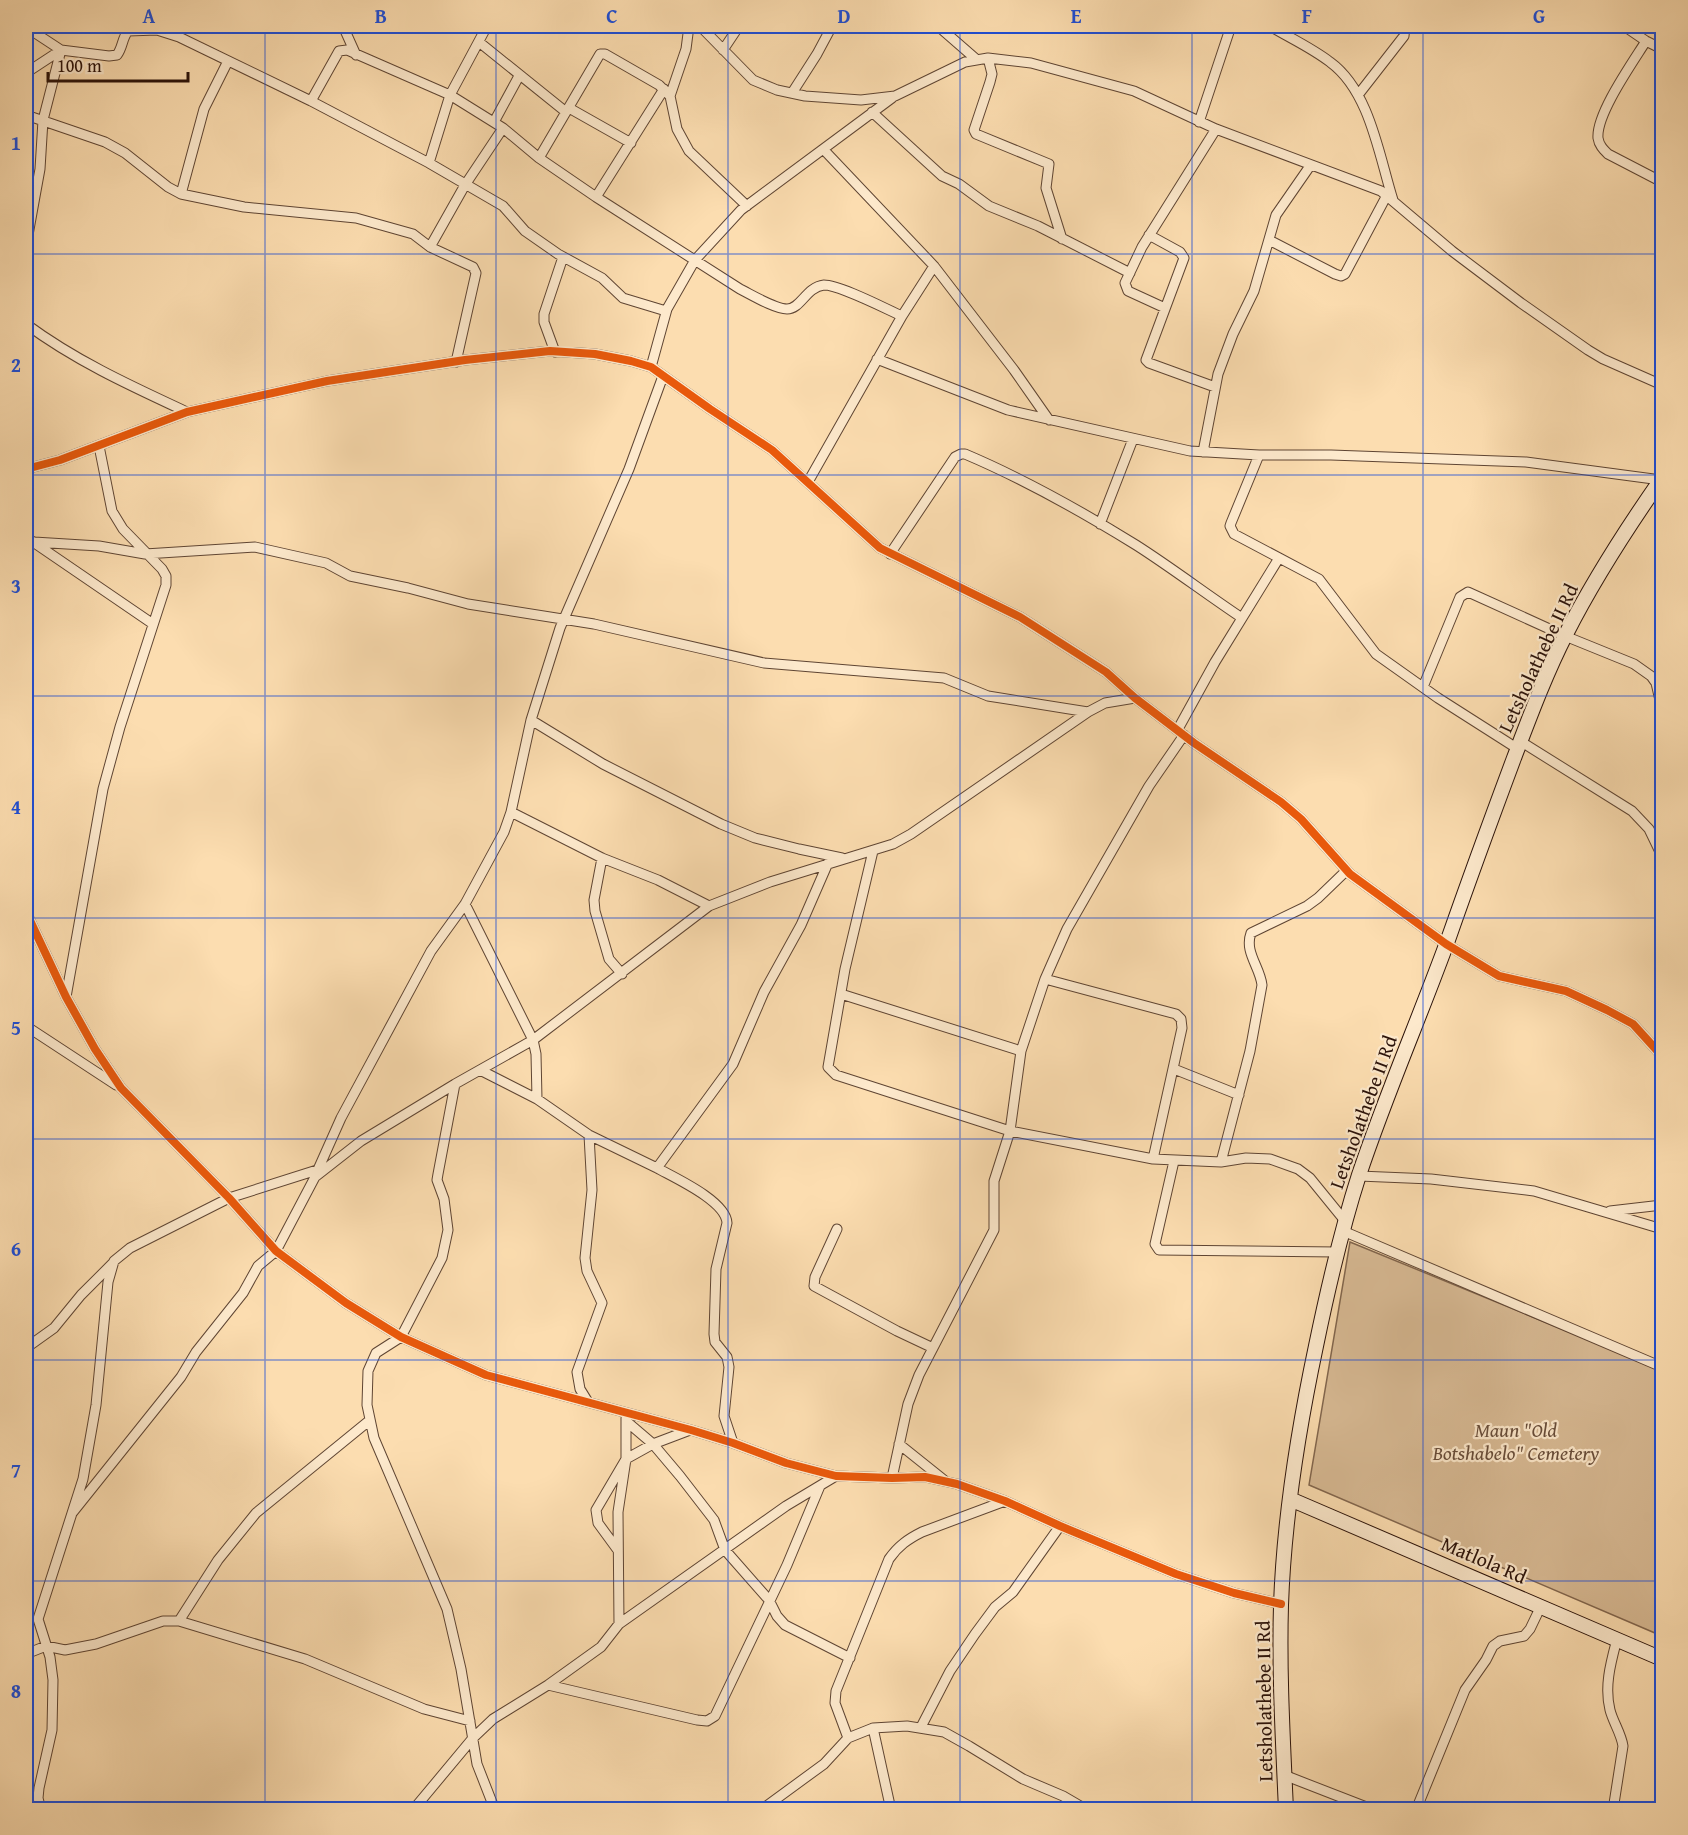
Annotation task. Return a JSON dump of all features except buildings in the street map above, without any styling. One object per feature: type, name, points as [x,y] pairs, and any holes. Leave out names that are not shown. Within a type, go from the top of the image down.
[{"type":"street","points":[[343,26],[356,55]]},
{"type":"street","points":[[429,163],[450,95],[487,26]]},
{"type":"street","points":[[596,197],[667,93],[686,49],[689,26]]},
{"type":"street","points":[[700,26],[753,80],[770,88],[834,99],[861,100],[895,96]]},
{"type":"street","points":[[723,50],[739,26]]},
{"type":"street","points":[[792,93],[832,26]]},
{"type":"street","points":[[938,26],[977,60]]},
{"type":"street","points":[[1198,122],[1230,26]]},
{"type":"street","points":[[1269,240],[1335,274],[1343,275],[1390,198],[1371,127],[1358,95],[1349,81],[1330,62],[1270,26]]},
{"type":"street","points":[[1358,95],[1404,36],[1405,26]]},
{"type":"street","points":[[1624,26],[1662,49]]},
{"type":"street","points":[[26,27],[61,50],[117,55],[121,49],[123,36],[128,31],[158,30],[179,38],[311,101],[429,163],[503,206],[525,231],[563,257],[602,278],[623,298],[666,311]]},
{"type":"street","points":[[1646,41],[1608,105],[1598,138],[1601,148],[1608,154],[1662,182]]},
{"type":"street","points":[[479,42],[519,76],[568,110],[631,143]]},
{"type":"street","points":[[26,73],[61,50]]},
{"type":"street","points":[[26,246],[40,169],[43,120],[61,50]]},
{"type":"street","points":[[311,101],[339,51],[346,50],[450,95],[503,128],[539,158],[596,197],[740,289],[780,308],[787,309],[794,308],[811,290],[828,285],[902,316]]},
{"type":"street","points":[[539,158],[602,53],[667,93],[682,142],[747,206]]},
{"type":"street","points":[[988,58],[992,74],[974,130],[976,134],[1050,164],[1046,188],[1062,238]]},
{"type":"street","points":[[651,367],[666,311],[695,260],[747,206],[895,96],[953,67],[988,58],[1030,63],[1124,87],[1198,122],[1373,188],[1390,198],[1452,251],[1521,303],[1588,350],[1662,385]]},
{"type":"street","points":[[181,194],[204,109],[228,61]]},
{"type":"street","points":[[494,122],[519,76]]},
{"type":"street","points":[[872,112],[942,176],[957,183],[1000,212],[1062,238],[1130,273]]},
{"type":"street","points":[[26,115],[105,142],[125,153],[168,187],[181,194],[244,207],[356,219],[413,234],[430,247],[473,267],[476,271],[456,362]]},
{"type":"street","points":[[430,247],[465,185],[503,128]]},
{"type":"street","points":[[1165,308],[1128,291],[1125,283],[1149,235],[1216,129]]},
{"type":"street","points":[[824,150],[934,266],[1014,370],[1049,420]]},
{"type":"street","points":[[1203,452],[1218,374],[1233,334],[1254,291],[1276,215],[1310,166]]},
{"type":"street","points":[[1149,235],[1180,252],[1184,258],[1147,356],[1147,362],[1215,387]]},
{"type":"street","points":[[555,352],[544,322],[544,314],[563,257]]},
{"type":"street","points":[[808,482],[902,316],[934,266]]},
{"type":"street","points":[[26,324],[52,344],[96,370],[187,412]]},
{"type":"street","points":[[26,470],[99,446],[187,412],[327,381],[456,362],[555,352],[604,355],[651,367],[767,446],[880,548],[1020,617],[1106,672],[1135,698],[1291,810],[1346,871],[1446,944],[1499,976],[1566,991],[1607,1010],[1633,1024],[1662,1056]]},
{"type":"street","points":[[877,359],[995,406],[1132,439],[1203,452],[1526,462],[1662,479]]},
{"type":"street","points":[[73,1512],[182,1377],[196,1352],[243,1293],[258,1266],[276,1251],[341,1118],[431,951],[465,904],[504,832],[511,812],[531,720],[563,619],[629,469],[663,376]]},
{"type":"street","points":[[1100,524],[1132,439]]},
{"type":"street","points":[[66,997],[103,789],[120,727],[166,585],[166,576],[162,569],[123,530],[112,511],[99,446]]},
{"type":"street","points":[[890,554],[955,457],[961,454],[1000,469],[1100,524],[1155,557],[1242,618]]},
{"type":"street","points":[[1259,455],[1230,526],[1234,534],[1318,579],[1376,654],[1423,687],[1632,811],[1649,829],[1662,856]]},
{"type":"street","name":"Letsholathebe II Rd","points":[[1286,1809],[1281,1604],[1290,1499],[1297,1440],[1309,1379],[1344,1226],[1359,1176],[1519,745],[1565,636],[1614,546],[1662,479]]},
{"type":"street","points":[[30,540],[99,546],[145,554],[255,547],[326,563],[350,576],[408,588],[458,602],[650,636],[764,663],[936,677],[956,682],[988,696],[1088,712]]},
{"type":"street","points":[[30,540],[153,624]]},
{"type":"street","points":[[892,1478],[908,1404],[933,1348],[994,1230],[994,1181],[1010,1131],[1021,1051],[1045,978],[1079,909],[1181,732],[1215,662],[1279,558]]},
{"type":"street","points":[[1423,687],[1460,597],[1464,593],[1472,593],[1644,670],[1656,683],[1662,709]]},
{"type":"street","points":[[26,1348],[54,1328],[87,1288],[130,1248],[229,1198],[316,1173],[361,1141],[533,1040],[709,906],[731,896],[828,863],[893,844],[911,834],[1088,712],[1105,703],[1135,698]]},
{"type":"street","points":[[531,720],[603,764],[721,824],[756,838],[844,858]]},
{"type":"street","points":[[511,812],[602,858],[649,876],[709,906]]},
{"type":"street","points":[[873,851],[841,994],[828,1066],[830,1071],[836,1075],[1010,1131],[1154,1159],[1221,1162],[1259,1157],[1284,1163],[1310,1178],[1344,1226],[1662,1367]]},
{"type":"street","points":[[602,858],[594,900],[595,911],[609,959],[622,974]]},
{"type":"street","points":[[657,1168],[733,1064],[764,992],[801,925],[828,863]]},
{"type":"street","points":[[1221,1162],[1250,1051],[1262,985],[1261,977],[1249,950],[1248,940],[1251,933],[1307,906],[1346,871]]},
{"type":"street","points":[[465,904],[533,1040],[536,1054],[537,1099]]},
{"type":"street","points":[[26,912],[66,997],[95,1049],[121,1088],[229,1198],[276,1251],[346,1303],[400,1336],[486,1375],[588,1402],[626,1417],[691,1430],[786,1463],[836,1476],[925,1477],[945,1481],[1005,1501],[1176,1574],[1234,1593],[1281,1604]]},
{"type":"street","points":[[1045,978],[1179,1015],[1183,1023],[1154,1159]]},
{"type":"street","points":[[841,994],[1021,1051]]},
{"type":"street","points":[[26,1026],[121,1088]]},
{"type":"street","points":[[1174,1069],[1239,1095]]},
{"type":"street","points":[[480,1070],[537,1099],[589,1135],[696,1190],[723,1210],[727,1216],[727,1223],[716,1269],[714,1334],[715,1342],[727,1357],[729,1367],[724,1416],[733,1443]]},
{"type":"street","points":[[455,1084],[437,1180],[447,1214],[447,1242],[435,1274],[400,1336],[376,1353],[368,1371],[367,1405],[374,1438],[447,1609],[477,1764],[495,1809]]},
{"type":"street","points":[[588,1402],[580,1389],[578,1372],[602,1303],[587,1271],[585,1258],[592,1190],[589,1135]]},
{"type":"street","points":[[1174,1161],[1155,1244],[1159,1250],[1337,1252]]},
{"type":"street","points":[[1359,1176],[1431,1179],[1534,1191],[1662,1229]]},
{"type":"street","points":[[1605,1212],[1662,1205]]},
{"type":"street","points":[[837,1228],[813,1286],[933,1348]]},
{"type":"street","points":[[41,1809],[38,1798],[39,1788],[52,1730],[53,1671],[38,1619],[83,1479],[92,1432],[108,1282],[114,1261]]},
{"type":"street","points":[[626,1417],[653,1444],[714,1520],[725,1550],[769,1600],[777,1616],[785,1625],[850,1658]]},
{"type":"street","points":[[619,1624],[618,1512],[626,1459],[626,1417]]},
{"type":"street","points":[[179,1621],[218,1560],[256,1513],[370,1420]]},
{"type":"street","points":[[617,1549],[598,1523],[596,1510],[626,1459],[653,1444],[691,1430]]},
{"type":"street","points":[[899,1444],[945,1481]]},
{"type":"street","points":[[413,1809],[473,1738],[493,1719],[548,1685],[601,1647],[619,1624],[786,1506],[836,1476]]},
{"type":"street","points":[[548,1685],[707,1721],[714,1716],[806,1523],[820,1486]]},
{"type":"street","name":"Matlola Rd","points":[[1290,1499],[1662,1659]]},
{"type":"street","points":[[848,1738],[835,1698],[889,1559],[895,1550],[922,1532],[1005,1501]]},
{"type":"street","points":[[921,1727],[950,1671],[975,1634],[995,1607],[1013,1592],[1060,1526]]},
{"type":"street","points":[[1416,1809],[1465,1690],[1493,1646],[1500,1641],[1524,1636],[1541,1606]]},
{"type":"street","points":[[26,1654],[46,1646],[65,1650],[96,1644],[163,1621],[179,1621],[305,1659],[424,1709],[470,1721]]},
{"type":"street","points":[[1613,1809],[1623,1746],[1610,1712],[1609,1702],[1609,1673],[1617,1639]]},
{"type":"street","points":[[761,1809],[824,1764],[848,1738],[873,1728],[921,1727],[944,1732],[1023,1779],[1087,1809]]},
{"type":"street","points":[[873,1728],[891,1809]]},
{"type":"street","points":[[1284,1775],[1374,1809]]},
{"type":"green space","name":"Maun \"Old Botshabelo\" Cemetery","points":[[1350,1242],[1662,1370],[1662,1636],[1309,1485]]},
{"type":"cycle path","points":[[26,469],[60,460],[187,412],[327,381],[465,360],[550,351],[595,354],[651,367],[772,450],[880,548],[1020,617],[1106,672],[1135,698],[1194,743],[1281,802],[1301,819],[1350,874],[1446,944],[1499,976],[1566,991],[1607,1010],[1633,1024],[1662,1056]]},
{"type":"cycle path","points":[[26,912],[66,997],[95,1049],[121,1088],[229,1198],[276,1251],[346,1303],[401,1337],[486,1375],[691,1430],[786,1463],[836,1476],[925,1477],[957,1484],[1005,1501],[1176,1574],[1234,1593],[1281,1604]]}]
